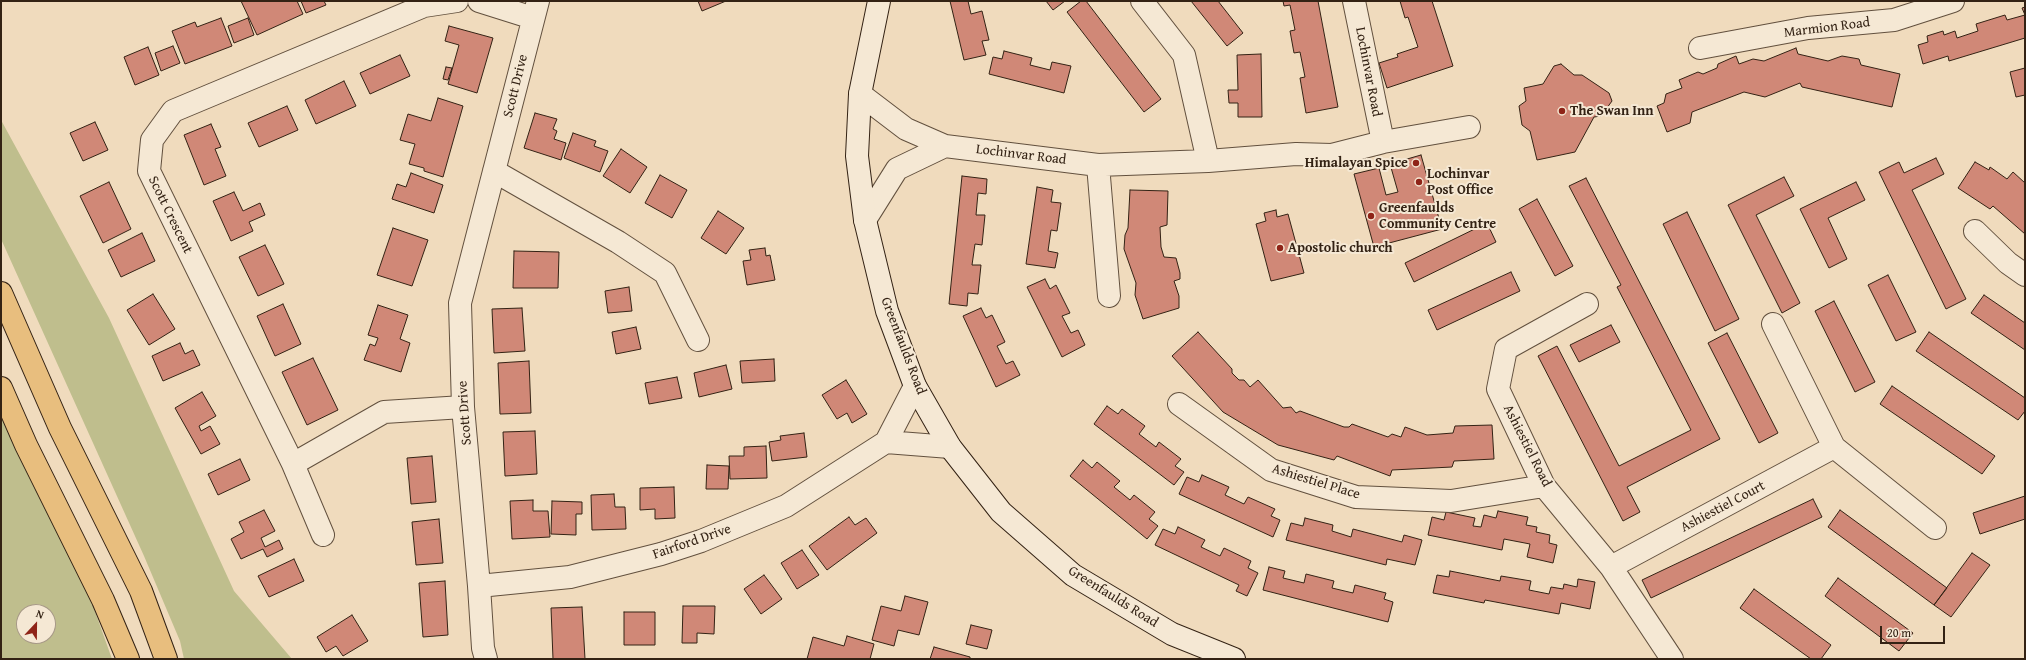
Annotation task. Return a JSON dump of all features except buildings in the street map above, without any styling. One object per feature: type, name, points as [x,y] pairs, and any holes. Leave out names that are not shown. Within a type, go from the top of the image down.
[{"type":"main road","points":[[1,293],[60,428],[141,591],[166,659]]},
{"type":"main road","points":[[1,388],[26,445],[103,600],[128,659]]},
{"type":"street","name":"Scott Crescent","points":[[323,535],[293,464],[149,171],[152,140],[173,111],[424,6],[457,1]]},
{"type":"street","points":[[479,1],[535,9]]},
{"type":"street","name":"Greenfaulds Road","points":[[880,1],[860,94],[857,156],[865,220],[887,311],[915,386],[950,447],[1001,512],[1074,575],[1172,634],[1234,659]]},
{"type":"street","points":[[1142,1],[1184,55],[1208,161]]},
{"type":"street","name":"Lochinvar Road","points":[[1354,1],[1383,142]]},
{"type":"street","name":"Marmion Road","points":[[1700,48],[1808,28],[1894,20],[1953,1]]},
{"type":"street","name":"Scott Drive","points":[[486,659],[482,648],[479,586],[463,407],[460,303],[535,9]]},
{"type":"street","name":"Lochinvar Road","points":[[860,94],[906,129],[945,146],[1098,165],[1208,161],[1296,154],[1332,155],[1383,142],[1469,127]]},
{"type":"street","points":[[865,220],[897,169],[945,146]]},
{"type":"street","points":[[1098,165],[1109,296]]},
{"type":"street","points":[[494,171],[618,242],[665,273],[698,340]]},
{"type":"street","points":[[1975,231],[2008,263],[2025,275]]},
{"type":"street","name":"Ashiestiel Road","points":[[1587,304],[1506,349],[1498,390],[1544,486],[1611,567],[1668,656]]},
{"type":"street","points":[[1773,324],[1834,447],[1935,528]]},
{"type":"street","points":[[915,386],[886,442],[950,447]]},
{"type":"street","name":"Ashiestiel Place","points":[[1179,404],[1271,470],[1356,497],[1451,501],[1544,486]]},
{"type":"street","points":[[293,464],[384,412],[463,407]]},
{"type":"street","name":"Fairford Drive","points":[[479,586],[570,577],[661,554],[701,541],[786,506],[886,442]]},
{"type":"street","name":"Ashiestiel Court","points":[[1611,567],[1834,447]]},
{"type":"shaded area","points":[[1,120],[109,318],[234,591],[292,659],[184,659],[180,641],[144,556],[1,239]]},
{"type":"shaded area","points":[[1,406],[87,589],[112,659],[1,659]]},
{"type":"place","name":"The Swan Inn","points":[[1562,111]]},
{"type":"place","name":"Himalayan Spice","points":[[1416,163]]},
{"type":"place","name":"Lochinvar Post Office","points":[[1419,182]]},
{"type":"place","name":"Greenfaulds Community Centre","points":[[1371,216]]},
{"type":"place","name":"Apostolic church","points":[[1280,248]]}]
